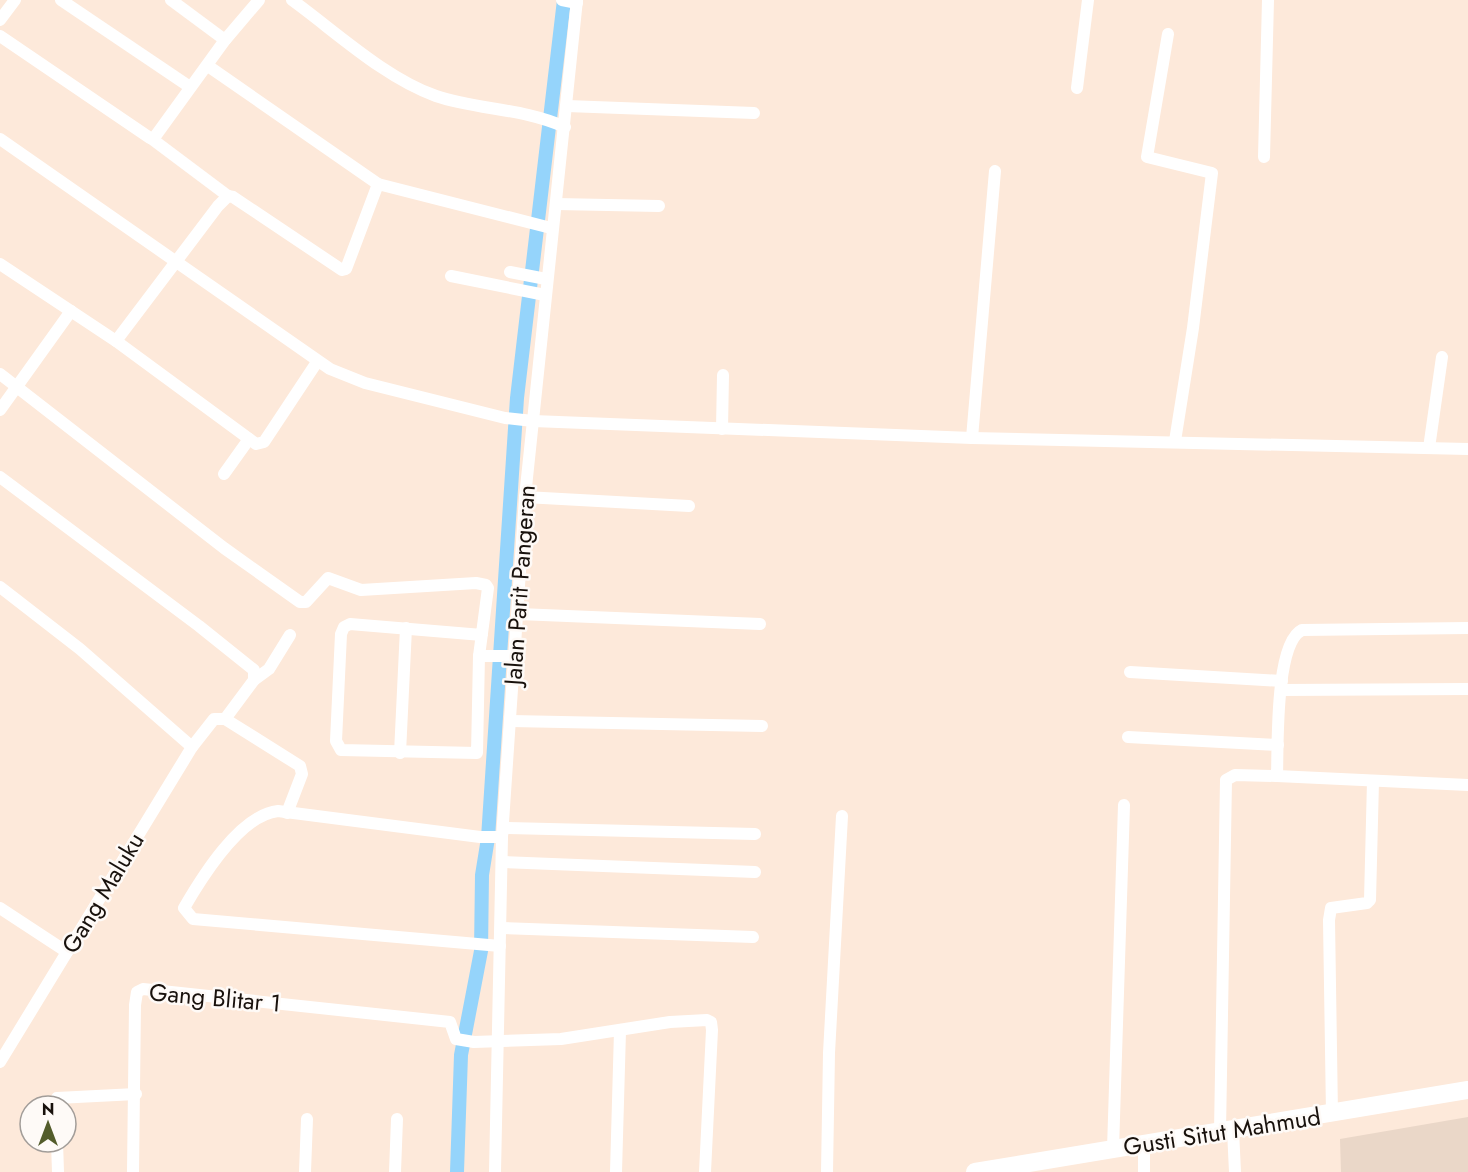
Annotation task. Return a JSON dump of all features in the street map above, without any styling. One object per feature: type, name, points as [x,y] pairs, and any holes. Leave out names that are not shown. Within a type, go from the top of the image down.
[{"type":"highway","name":"Gusti Situt Mahmud","points":[[975,1172],[1468,1090]]},
{"type":"street","points":[[0,20],[15,0]]},
{"type":"street","points":[[61,0],[190,87]]},
{"type":"street","points":[[171,0],[225,40]]},
{"type":"street","points":[[152,139],[157,137],[190,87],[259,0]]},
{"type":"street","points":[[292,0],[384,68],[436,96],[542,118],[561,125]]},
{"type":"street","points":[[562,0],[577,2]]},
{"type":"street","points":[[1077,88],[1088,0]]},
{"type":"street","points":[[1264,157],[1268,0]]},
{"type":"street","name":"Jalan Parit Pangeran","points":[[495,1172],[499,1041],[496,946],[501,928],[501,834],[511,721],[513,656],[519,614],[529,420],[544,295],[542,279],[548,227],[556,204],[561,125],[567,106],[577,2]]},
{"type":"street","points":[[1168,34],[1147,157],[1212,173],[1193,328],[1175,441]]},
{"type":"street","points":[[0,36],[152,139],[228,196],[233,197],[342,270],[346,269],[353,253],[378,184]]},
{"type":"street","points":[[208,66],[378,184],[548,227]]},
{"type":"street","points":[[567,106],[754,113]]},
{"type":"street","points":[[0,139],[317,362],[365,383],[505,418],[972,438],[1468,448]]},
{"type":"street","points":[[972,438],[995,171]]},
{"type":"street","points":[[116,341],[218,206],[228,196]]},
{"type":"street","points":[[556,204],[659,206]]},
{"type":"street","points":[[0,264],[116,341],[256,444],[264,442],[317,362]]},
{"type":"street","points":[[510,272],[542,279]]},
{"type":"street","points":[[451,276],[544,295]]},
{"type":"street","points":[[0,410],[71,311]]},
{"type":"street","points":[[1429,448],[1442,357]]},
{"type":"street","points":[[0,374],[224,548],[300,602],[306,602],[328,578],[361,590],[483,583],[488,588],[482,635],[478,749],[473,754],[341,750],[337,746],[341,634],[345,627],[350,624],[482,635]]},
{"type":"street","points":[[722,429],[723,375]]},
{"type":"street","points":[[225,474],[249,439]]},
{"type":"street","points":[[0,477],[219,641],[254,670],[254,680]]},
{"type":"street","points":[[525,497],[689,506]]},
{"type":"street","points":[[0,586],[80,649],[192,747]]},
{"type":"street","points":[[519,614],[760,624]]},
{"type":"street","points":[[400,753],[406,628]]},
{"type":"street","points":[[1277,776],[1281,686],[1286,648],[1294,633],[1302,630],[1468,628]]},
{"type":"street","points":[[286,813],[302,774],[300,766],[225,719],[254,680],[269,669],[290,635]]},
{"type":"street","points":[[483,656],[513,656]]},
{"type":"street","points":[[1130,672],[1281,686],[1468,689]]},
{"type":"street","name":"Gang Maluku","points":[[0,1062],[192,747],[214,719],[225,719]]},
{"type":"street","points":[[511,721],[762,726]]},
{"type":"street","points":[[1128,737],[1278,745]]},
{"type":"street","points":[[1235,1172],[1227,1131],[1226,780],[1235,775],[1468,785]]},
{"type":"street","points":[[1332,1114],[1329,920],[1331,908],[1367,903],[1370,900],[1373,781]]},
{"type":"street","points":[[1113,1149],[1124,805]]},
{"type":"street","points":[[496,946],[194,919],[184,908],[196,888],[240,832],[266,813],[286,813],[480,837],[501,834],[755,834]]},
{"type":"street","points":[[827,1172],[829,1053],[842,816]]},
{"type":"street","points":[[502,862],[755,872]]},
{"type":"street","points":[[0,908],[67,952]]},
{"type":"street","points":[[501,928],[753,938]]},
{"type":"street","name":"Gang Blitar 1","points":[[133,1172],[136,1094],[135,1005],[137,992],[143,989],[450,1022],[456,1039],[474,1042],[499,1041]]},
{"type":"street","points":[[499,1041],[561,1039],[698,1019],[711,1022],[705,1172]]},
{"type":"street","points":[[616,1172],[620,1031]]},
{"type":"street","points":[[78,1097],[136,1094]]},
{"type":"street","points":[[305,1172],[306,1119]]},
{"type":"street","points":[[395,1172],[397,1119]]},
{"type":"street","points":[[1144,1144],[1144,1172]]},
{"type":"street","points":[[57,1154],[58,1172]]},
{"type":"shaded area","points":[[1468,1117],[1468,1172],[1341,1172],[1340,1139]]},
{"type":"waterway","points":[[457,1172],[461,1055],[481,951],[482,875],[488,838],[517,398],[564,0]]}]
